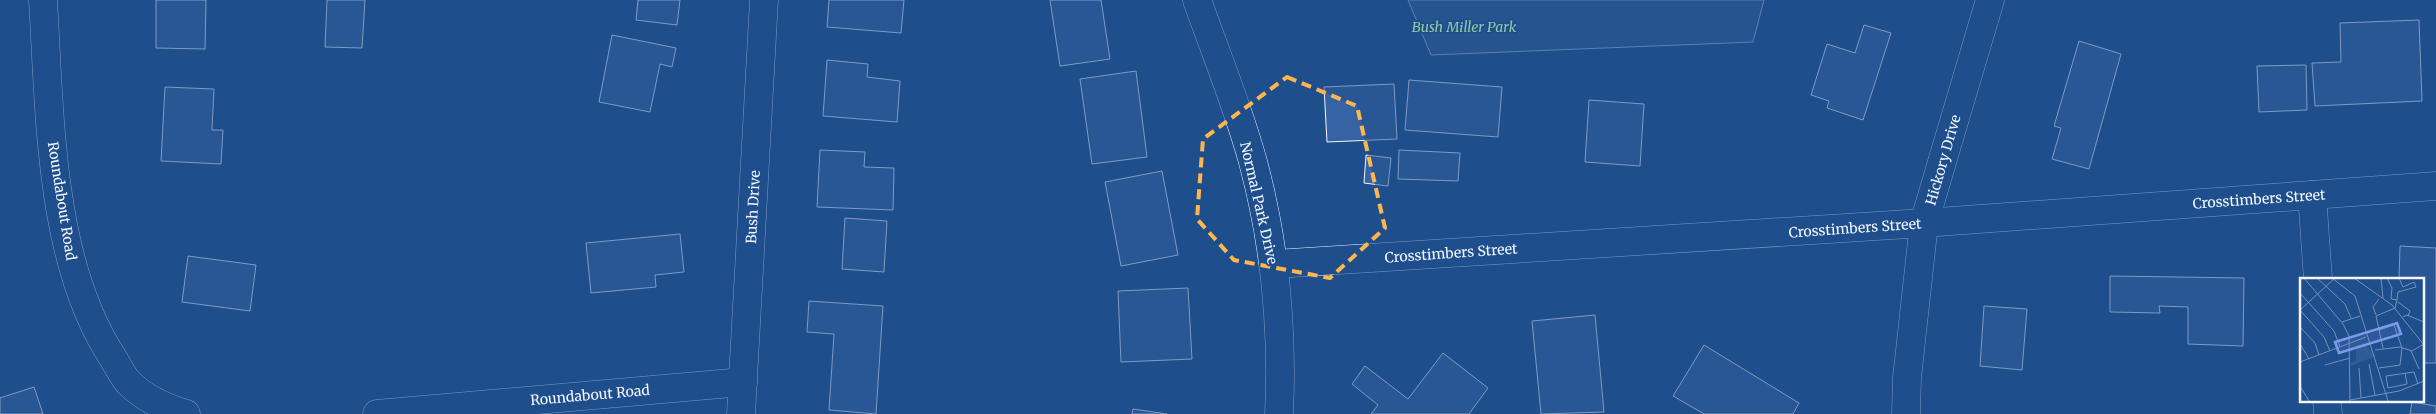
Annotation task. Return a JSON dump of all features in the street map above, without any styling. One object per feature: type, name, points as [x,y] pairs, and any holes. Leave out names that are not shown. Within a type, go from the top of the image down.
[{"type":"street","name":"Roundabout Road","points":[[43,0],[51,140],[68,257],[97,334],[129,383],[166,408],[186,414]]},
{"type":"street","name":"Bush Drive","points":[[741,414],[764,0]]},
{"type":"street","name":"Normal Park Drive","points":[[1197,0],[1253,162],[1274,264],[1282,359],[1279,414]]},
{"type":"street","name":"Hickory Drive","points":[[1906,414],[1907,378],[1924,223],[1990,0]]},
{"type":"street","name":"Crosstimbers Street","points":[[1274,264],[1924,223],[2436,186]]},
{"type":"street","points":[[2312,195],[2318,278]]},
{"type":"street","name":"Roundabout Road","points":[[378,414],[743,382]]},
{"type":"highlighted area","points":[[1287,77],[1357,106],[1385,228],[1330,278],[1234,260],[1197,219],[1203,139]]},
{"type":"shaded area","name":"Bush Miller Park","points":[[1408,0],[1764,0],[1753,42],[1431,55]]},
{"type":"building","points":[[156,0],[206,0],[205,49],[156,48]]},
{"type":"building","points":[[327,0],[365,0],[362,48],[325,47]]},
{"type":"building","points":[[638,0],[680,0],[677,25],[636,20]]},
{"type":"building","points":[[829,0],[904,0],[901,33],[827,27]]},
{"type":"building","points":[[1050,0],[1101,0],[1110,59],[1060,66]]},
{"type":"building","points":[[2419,20],[2422,101],[2315,106],[2312,63],[2341,62],[2340,23]]},
{"type":"building","points":[[1864,25],[1891,33],[1863,120],[1827,108],[1829,101],[1811,95],[1827,44],[1855,53]]},
{"type":"building","points":[[612,35],[676,48],[672,67],[660,64],[650,112],[599,102]]},
{"type":"building","points":[[2079,41],[2121,54],[2089,169],[2052,159],[2061,128],[2054,126]]},
{"type":"building","points":[[827,60],[868,64],[867,77],[900,81],[897,122],[823,116]]},
{"type":"building","points":[[2306,65],[2307,110],[2259,112],[2257,66]]},
{"type":"building","points":[[1136,71],[1147,157],[1092,164],[1080,79]]},
{"type":"building","points":[[1409,80],[1502,87],[1498,137],[1405,130]]},
{"type":"building","points":[[1394,84],[1397,139],[1327,142],[1324,87]]},
{"type":"building","points":[[165,87],[214,89],[212,130],[223,130],[221,164],[161,161]]},
{"type":"building","points":[[1589,100],[1644,104],[1640,166],[1585,162]]},
{"type":"building","points":[[820,150],[865,152],[864,167],[894,168],[893,210],[817,207]]},
{"type":"building","points":[[1399,150],[1460,153],[1458,181],[1398,179]]},
{"type":"building","points":[[1366,155],[1391,158],[1388,186],[1364,183]]},
{"type":"building","points":[[1162,171],[1178,255],[1121,266],[1105,182]]},
{"type":"building","points":[[845,218],[887,221],[884,272],[842,269]]},
{"type":"building","points":[[680,234],[684,272],[655,275],[656,287],[591,293],[586,243]]},
{"type":"building","points":[[2400,246],[2436,248],[2436,363],[2424,363],[2424,278],[2399,278]]},
{"type":"building","points":[[188,256],[256,265],[250,311],[182,302]]},
{"type":"building","points":[[2110,276],[2244,278],[2243,346],[2188,344],[2188,307],[2159,306],[2160,313],[2110,312]]},
{"type":"building","points":[[1188,288],[1192,359],[1121,362],[1118,291]]},
{"type":"building","points":[[809,301],[883,306],[876,414],[829,410],[834,334],[807,332]]},
{"type":"building","points":[[1984,306],[2027,309],[2022,370],[1980,366]]},
{"type":"building","points":[[1595,315],[1604,412],[1541,414],[1532,321]]},
{"type":"building","points":[[1704,345],[1799,403],[1793,414],[1704,414],[1673,396]]},
{"type":"building","points":[[1443,353],[1488,388],[1469,414],[1371,414],[1378,405],[1352,384],[1365,366],[1408,399]]},
{"type":"building","points":[[34,387],[43,414],[0,414],[0,398]]},
{"type":"building","points":[[2412,402],[2436,406],[2436,414],[2410,414]]},
{"type":"building","points":[[1133,409],[1167,414],[1132,414]]}]
